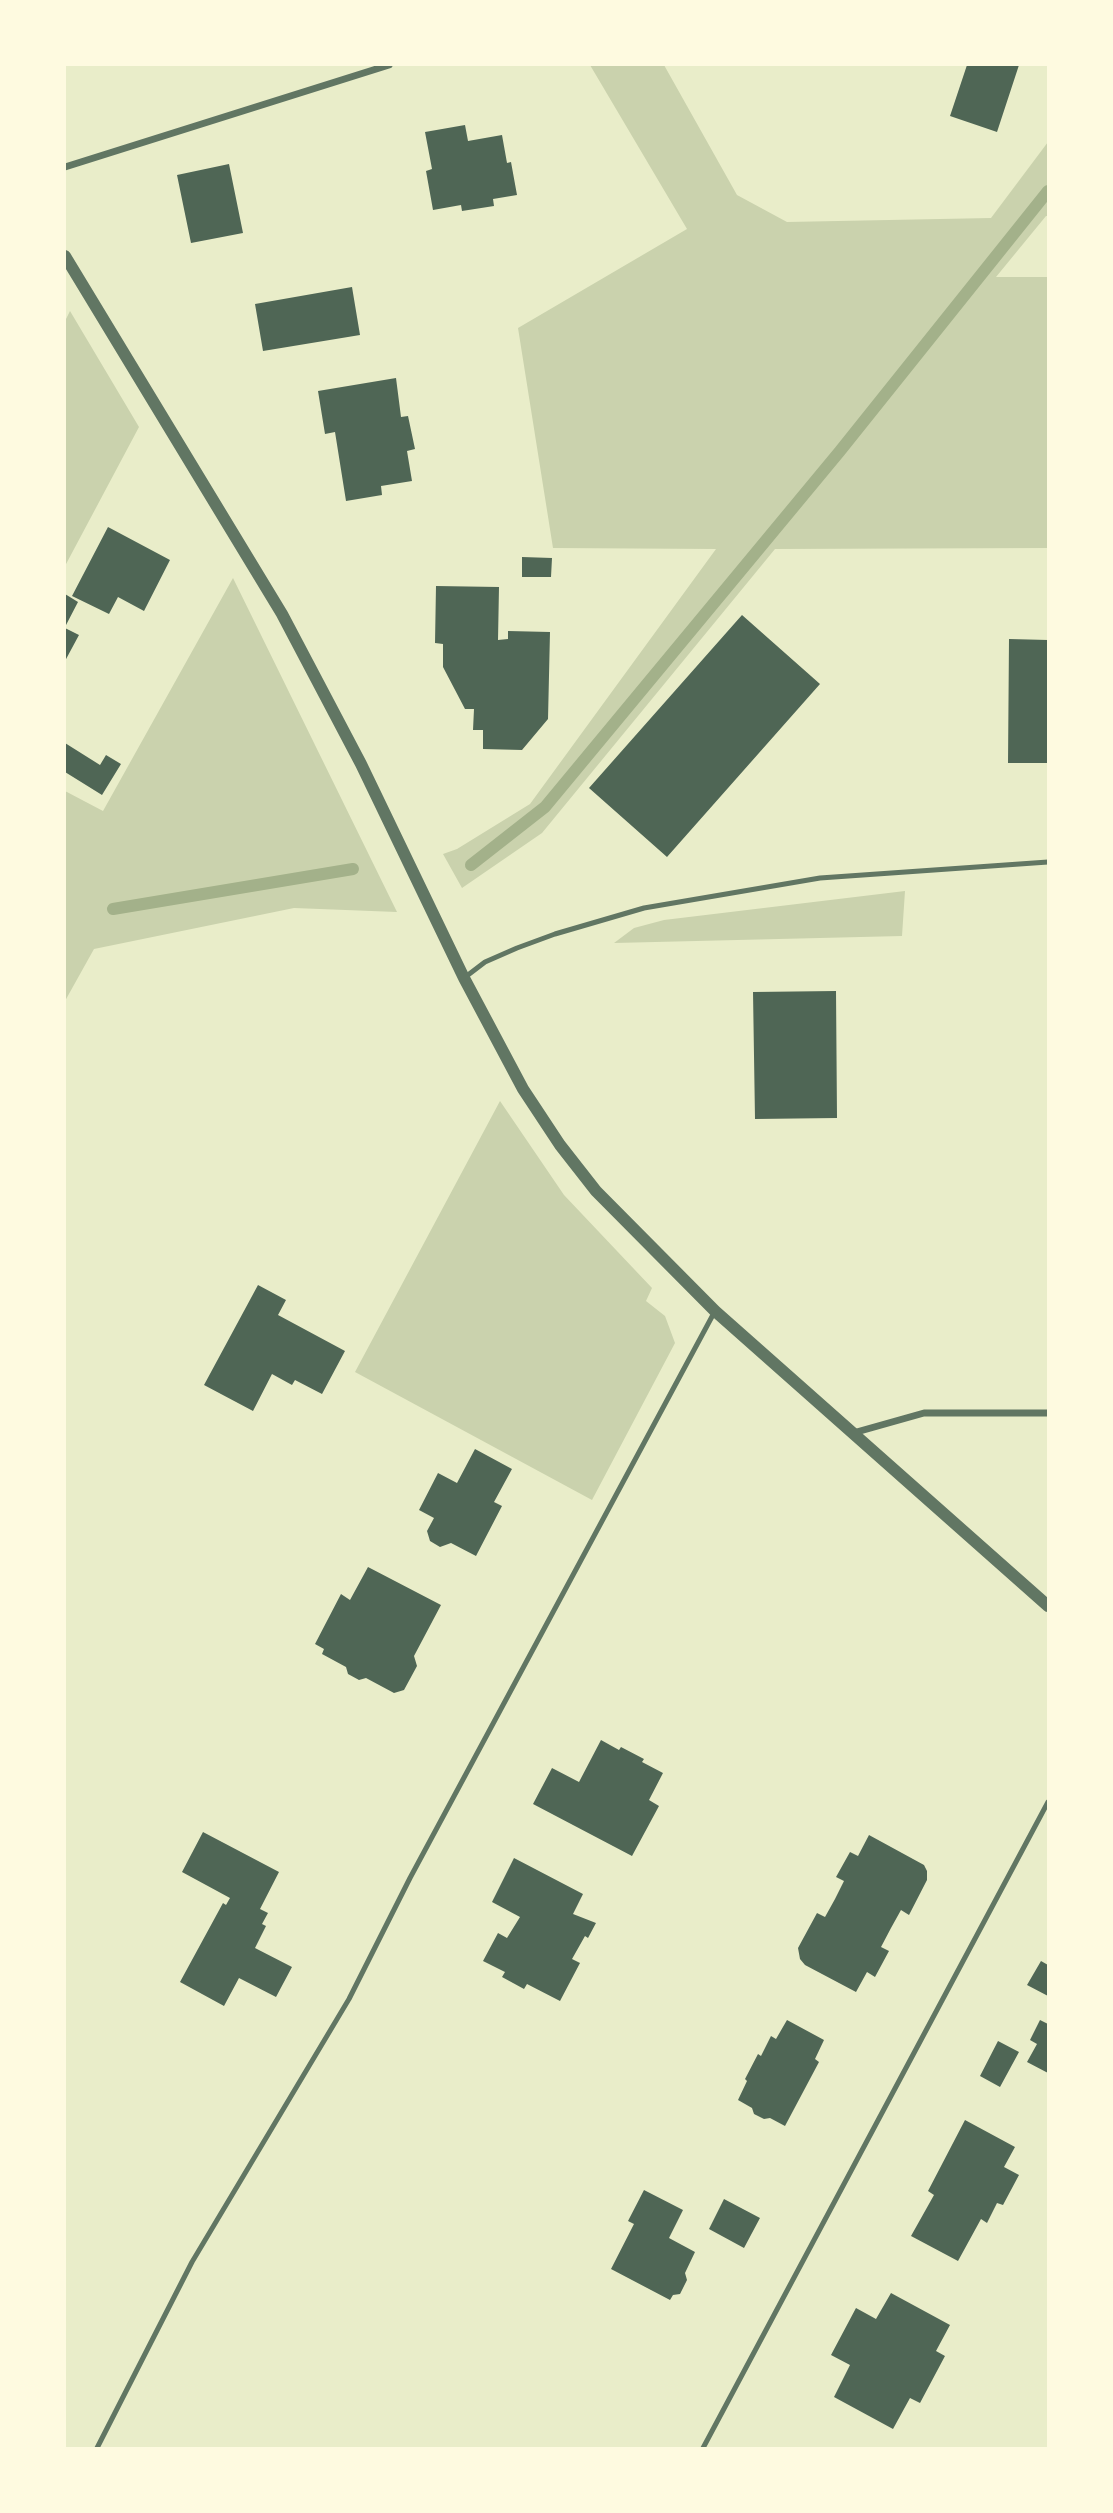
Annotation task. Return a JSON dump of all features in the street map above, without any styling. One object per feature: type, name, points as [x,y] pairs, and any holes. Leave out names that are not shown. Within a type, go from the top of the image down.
[{"type":"street","points":[[65,167],[389,65]]},
{"type":"street","points":[[65,256],[282,614],[361,764],[464,978],[523,1089],[560,1145],[596,1191],[715,1311],[1048,1606]]},
{"type":"street","points":[[853,1433],[924,1413],[1048,1413]]},
{"type":"lane","points":[[464,978],[485,962],[517,948],[644,908],[820,878],[1048,862]]},
{"type":"lane","points":[[97,2448],[192,2262],[349,1999],[416,1866],[715,1311]]},
{"type":"lane","points":[[703,2448],[1048,1802]]},
{"type":"green space","points":[[590,65],[664,65],[737,195],[787,222],[991,218],[1048,142],[1048,216],[996,277],[1048,277],[1048,548],[775,549],[542,833],[462,888],[443,854],[457,849],[530,804],[716,549],[553,548],[518,328],[687,229]]},
{"type":"green space","points":[[70,311],[139,427],[65,566],[65,321]]},
{"type":"green space","points":[[233,578],[397,912],[294,908],[94,949],[65,1001],[65,791],[103,811]]},
{"type":"green space","points":[[905,891],[902,936],[614,943],[634,928],[664,920]]},
{"type":"green space","points":[[500,1101],[564,1195],[652,1288],[646,1301],[665,1316],[675,1343],[592,1500],[355,1372]]},
{"type":"building","points":[[967,65],[1019,65],[997,132],[950,116]]},
{"type":"building","points":[[465,125],[468,141],[502,135],[507,163],[511,162],[517,195],[493,199],[494,206],[462,211],[461,205],[433,210],[426,171],[432,169],[425,132]]},
{"type":"building","points":[[229,164],[243,233],[191,243],[177,175]]},
{"type":"building","points":[[352,287],[360,335],[263,351],[255,304]]},
{"type":"building","points":[[396,378],[401,417],[408,416],[415,449],[407,451],[412,481],[381,486],[382,495],[346,501],[335,432],[325,434],[318,391]]},
{"type":"building","points":[[108,527],[170,560],[144,611],[118,597],[109,614],[72,596]]},
{"type":"building","points":[[522,557],[552,558],[551,577],[522,577]]},
{"type":"building","points":[[436,586],[499,587],[498,640],[508,639],[508,631],[550,632],[548,719],[522,750],[483,749],[483,730],[473,730],[474,709],[465,709],[443,667],[443,644],[435,643]]},
{"type":"building","points":[[65,594],[78,602],[65,627]]},
{"type":"building","points":[[742,615],[820,684],[667,857],[589,788]]},
{"type":"building","points":[[65,628],[79,635],[65,661]]},
{"type":"building","points":[[1009,639],[1048,640],[1048,763],[1008,763]]},
{"type":"building","points":[[65,743],[100,765],[106,755],[121,764],[102,795],[65,772]]},
{"type":"building","points":[[836,991],[837,1118],[755,1119],[753,992]]},
{"type":"building","points":[[258,1285],[286,1300],[278,1315],[345,1351],[322,1394],[295,1380],[292,1385],[272,1374],[253,1411],[204,1385]]},
{"type":"building","points":[[475,1449],[512,1469],[494,1502],[502,1506],[476,1556],[451,1543],[440,1547],[430,1541],[427,1531],[434,1518],[419,1510],[438,1473],[457,1483]]},
{"type":"building","points":[[368,1567],[441,1605],[414,1656],[417,1666],[404,1690],[394,1693],[366,1678],[359,1680],[348,1674],[346,1667],[322,1654],[324,1649],[315,1644],[341,1594],[350,1600]]},
{"type":"building","points":[[601,1740],[644,1759],[642,1762],[663,1773],[649,1800],[659,1806],[632,1856],[533,1804],[552,1768],[579,1782]]},
{"type":"building","points":[[203,1832],[279,1872],[260,1909],[268,1913],[262,1924],[266,1926],[255,1948],[292,1967],[276,1997],[239,1978],[224,2006],[180,1982],[223,1903],[226,1905],[230,1898],[182,1872]]},
{"type":"building","points":[[869,1835],[924,1865],[927,1880],[909,1915],[901,1910],[891,1928],[881,1947],[889,1951],[875,1977],[867,1972],[856,1992],[805,1965],[800,1959],[798,1948],[817,1913],[825,1917],[835,1899],[844,1881],[836,1877],[850,1852],[858,1856]]},
{"type":"building","points":[[514,1858],[583,1894],[573,1914],[596,1923],[572,1959],[580,1963],[560,2001],[527,1984],[524,1989],[502,1977],[505,1972],[483,1961],[498,1933],[507,1938],[520,1917],[492,1902]]},
{"type":"building","points":[[1041,1961],[1048,1965],[1048,1996],[1027,1985]]},
{"type":"building","points":[[787,2020],[824,2040],[815,2059],[819,2062],[785,2126],[754,2114],[752,2108],[738,2100],[758,2054],[761,2056],[771,2036],[776,2039]]},
{"type":"building","points":[[1040,2020],[1048,2024],[1048,2073],[1027,2062],[1037,2044],[1030,2040]]},
{"type":"building","points":[[998,2041],[1019,2052],[1000,2087],[980,2076]]},
{"type":"building","points":[[965,2120],[1015,2147],[1004,2167],[1019,2175],[1003,2205],[997,2203],[987,2223],[981,2219],[958,2261],[911,2236],[934,2195],[928,2191]]},
{"type":"building","points":[[644,2190],[683,2210],[669,2238],[695,2252],[685,2273],[687,2280],[680,2294],[673,2295],[670,2300],[611,2269],[634,2224],[628,2221]]},
{"type":"building","points":[[724,2199],[760,2218],[744,2248],[709,2229]]},
{"type":"building","points":[[891,2293],[950,2325],[936,2351],[945,2356],[920,2403],[910,2398],[893,2429],[834,2397],[850,2365],[831,2355],[856,2308],[876,2319]]},
{"type":"waterway","points":[[471,865],[545,807],[840,451],[1048,191]]},
{"type":"waterway","points":[[113,909],[353,869]]}]
